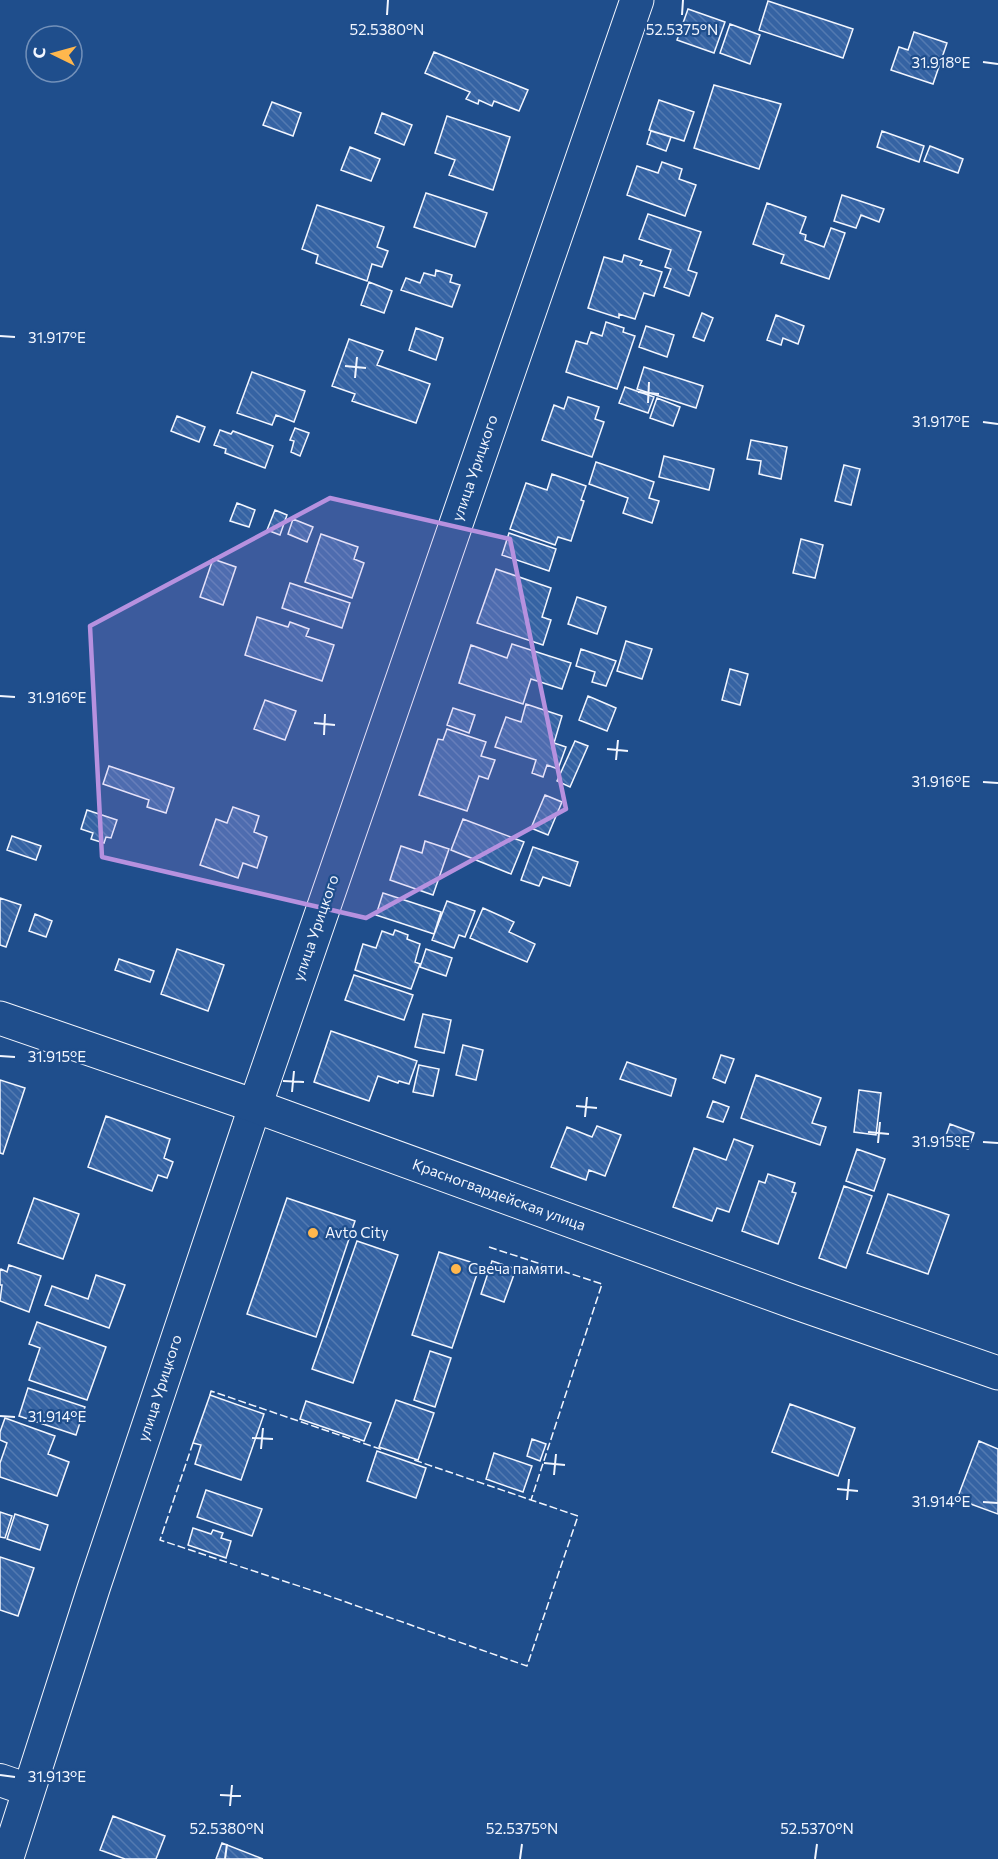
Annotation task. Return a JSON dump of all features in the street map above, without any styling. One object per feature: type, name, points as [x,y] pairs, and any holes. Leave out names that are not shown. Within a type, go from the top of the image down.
[{"type":"street","name":"улица Урицкого","points":[[7,1859],[14,1785],[94,1587],[255,1106],[638,0]]},
{"type":"street","name":"Красногвардейская улица","points":[[0,1018],[255,1106],[794,1302],[998,1372]]},
{"type":"highlighted area","points":[[330,498],[510,539],[566,809],[366,918],[102,857],[90,626]]},
{"type":"building","points":[[768,1],[853,29],[843,58],[759,30]]},
{"type":"building","points":[[688,9],[725,22],[714,53],[677,40]]},
{"type":"building","points":[[730,24],[760,35],[750,64],[720,53]]},
{"type":"building","points":[[914,32],[947,43],[933,84],[891,70],[899,47],[908,50]]},
{"type":"building","points":[[434,52],[528,90],[519,111],[494,101],[492,106],[479,100],[478,104],[466,99],[470,92],[425,73]]},
{"type":"building","points":[[714,85],[781,104],[759,169],[694,148]]},
{"type":"building","points":[[659,100],[694,112],[684,141],[649,130]]},
{"type":"building","points":[[272,102],[301,113],[293,136],[263,125]]},
{"type":"building","points":[[382,113],[412,125],[404,145],[375,133]]},
{"type":"building","points":[[447,116],[510,137],[493,190],[449,175],[455,160],[435,153]]},
{"type":"building","points":[[651,131],[671,137],[666,151],[647,144]]},
{"type":"building","points":[[882,131],[924,146],[919,162],[877,147]]},
{"type":"building","points":[[930,146],[963,159],[958,173],[924,161]]},
{"type":"building","points":[[350,147],[380,159],[371,181],[341,170]]},
{"type":"building","points":[[662,162],[682,169],[679,179],[696,185],[685,216],[627,195],[637,166],[658,173]]},
{"type":"building","points":[[426,193],[487,213],[475,247],[414,227]]},
{"type":"building","points":[[842,195],[884,209],[879,222],[861,215],[856,228],[834,221]]},
{"type":"building","points":[[767,203],[806,217],[800,233],[806,235],[805,240],[824,247],[831,228],[845,233],[829,279],[781,263],[784,255],[753,244]]},
{"type":"building","points":[[317,205],[384,227],[377,247],[388,251],[382,267],[372,264],[367,281],[316,263],[318,255],[302,249]]},
{"type":"building","points":[[648,214],[701,232],[688,270],[697,273],[689,296],[664,287],[671,269],[665,267],[671,250],[639,239]]},
{"type":"building","points":[[624,255],[642,261],[640,265],[662,272],[654,296],[644,293],[635,319],[619,314],[619,318],[588,308],[604,257],[622,262]]},
{"type":"building","points":[[436,270],[452,275],[450,282],[460,285],[452,307],[401,290],[406,278],[420,283],[424,273],[435,276]]},
{"type":"building","points":[[369,282],[392,291],[384,313],[361,305]]},
{"type":"building","points":[[702,313],[713,318],[704,341],[693,337]]},
{"type":"building","points":[[776,315],[804,326],[798,344],[783,338],[781,345],[767,340]]},
{"type":"building","points":[[606,322],[624,328],[623,332],[635,336],[617,389],[566,372],[576,341],[587,344],[591,332],[602,336]]},
{"type":"building","points":[[646,326],[674,335],[667,357],[639,347]]},
{"type":"building","points":[[416,328],[443,338],[436,360],[409,350]]},
{"type":"building","points":[[349,339],[383,351],[377,365],[430,384],[416,423],[352,401],[355,394],[332,386]]},
{"type":"building","points":[[644,367],[703,386],[696,408],[637,389]]},
{"type":"building","points":[[252,372],[305,391],[294,422],[276,415],[272,425],[237,413]]},
{"type":"building","points":[[625,387],[654,397],[648,413],[619,403]]},
{"type":"building","points":[[568,397],[599,407],[595,419],[604,422],[592,457],[542,440],[554,405],[564,409]]},
{"type":"building","points":[[657,398],[680,407],[673,426],[650,418]]},
{"type":"building","points":[[177,416],[205,427],[199,442],[171,431]]},
{"type":"building","points":[[295,428],[309,433],[300,456],[291,452],[294,441],[290,440]]},
{"type":"building","points":[[220,430],[231,434],[233,431],[273,446],[265,468],[225,453],[226,449],[214,445]]},
{"type":"building","points":[[751,440],[787,447],[781,479],[759,474],[761,461],[747,459]]},
{"type":"building","points":[[664,456],[714,469],[709,490],[659,477]]},
{"type":"building","points":[[596,462],[654,482],[649,498],[659,501],[652,523],[623,513],[628,498],[589,484]]},
{"type":"building","points":[[844,465],[860,469],[851,505],[835,501]]},
{"type":"building","points":[[552,474],[586,486],[581,500],[584,501],[571,541],[558,537],[555,545],[510,529],[526,483],[547,490]]},
{"type":"building","points":[[237,503],[255,510],[249,527],[230,521]]},
{"type":"building","points":[[275,510],[287,515],[280,535],[267,530]]},
{"type":"building","points":[[293,519],[313,527],[307,542],[288,534]]},
{"type":"building","points":[[509,533],[556,549],[549,571],[502,555]]},
{"type":"building","points":[[321,534],[358,547],[354,559],[364,563],[352,598],[305,582]]},
{"type":"building","points":[[801,539],[823,545],[815,578],[793,573]]},
{"type":"building","points":[[213,559],[236,567],[223,605],[200,597]]},
{"type":"building","points":[[496,569],[551,588],[542,617],[551,620],[543,645],[477,623]]},
{"type":"building","points":[[290,583],[350,603],[342,628],[282,608]]},
{"type":"building","points":[[577,597],[606,607],[597,634],[568,624]]},
{"type":"building","points":[[257,617],[288,627],[290,622],[309,629],[306,636],[334,645],[322,681],[245,655]]},
{"type":"building","points":[[626,641],[652,649],[642,679],[617,671]]},
{"type":"building","points":[[512,644],[571,663],[562,689],[531,679],[523,704],[459,683],[471,645],[507,658]]},
{"type":"building","points":[[581,649],[616,661],[606,686],[592,682],[595,672],[576,666]]},
{"type":"building","points":[[730,669],[748,674],[740,705],[722,700]]},
{"type":"building","points":[[588,696],[616,708],[607,731],[579,720]]},
{"type":"building","points":[[265,700],[296,711],[285,740],[254,729]]},
{"type":"building","points":[[526,704],[562,716],[554,743],[566,747],[558,769],[547,765],[543,777],[532,773],[536,760],[495,747],[506,717],[521,722]]},
{"type":"building","points":[[453,708],[475,715],[469,733],[447,725]]},
{"type":"building","points":[[447,729],[486,742],[481,756],[495,760],[488,779],[479,776],[467,811],[419,795],[438,739],[443,740]]},
{"type":"building","points":[[575,741],[588,746],[570,787],[557,781]]},
{"type":"building","points":[[109,766],[174,788],[166,813],[147,807],[149,800],[103,784]]},
{"type":"building","points":[[545,795],[562,802],[548,835],[531,828]]},
{"type":"building","points":[[233,807],[259,816],[254,832],[267,837],[257,868],[243,863],[238,878],[200,865],[216,819],[227,823]]},
{"type":"building","points":[[87,810],[117,820],[111,838],[106,837],[104,843],[91,839],[93,833],[81,829]]},
{"type":"building","points":[[463,819],[524,842],[511,874],[451,850]]},
{"type":"building","points":[[12,836],[41,846],[36,860],[7,850]]},
{"type":"building","points":[[425,841],[449,849],[433,895],[390,880],[401,846],[422,853]]},
{"type":"building","points":[[533,847],[578,862],[570,886],[543,877],[539,886],[521,880]]},
{"type":"building","points":[[383,893],[441,912],[434,934],[376,915]]},
{"type":"building","points":[[0,898],[21,905],[6,947],[0,945]]},
{"type":"building","points":[[447,901],[475,911],[465,937],[459,935],[454,948],[432,940]]},
{"type":"building","points":[[483,908],[514,922],[509,932],[535,944],[527,962],[470,938]]},
{"type":"building","points":[[35,914],[52,921],[46,937],[29,931]]},
{"type":"building","points":[[395,930],[408,935],[407,939],[420,944],[415,962],[420,964],[411,989],[355,970],[363,944],[376,948],[382,931],[393,935]]},
{"type":"building","points":[[177,949],[224,965],[208,1011],[161,994]]},
{"type":"building","points":[[426,949],[452,958],[446,976],[420,967]]},
{"type":"building","points":[[119,959],[154,971],[150,982],[115,970]]},
{"type":"building","points":[[354,975],[413,995],[404,1020],[345,1000]]},
{"type":"building","points":[[423,1014],[451,1020],[444,1053],[415,1047]]},
{"type":"building","points":[[331,1031],[417,1061],[409,1084],[378,1076],[369,1101],[314,1082]]},
{"type":"building","points":[[463,1045],[483,1050],[476,1080],[456,1075]]},
{"type":"building","points":[[721,1055],[734,1059],[725,1083],[713,1078]]},
{"type":"building","points":[[627,1062],[676,1079],[671,1096],[620,1079]]},
{"type":"building","points":[[419,1065],[439,1069],[433,1096],[413,1092]]},
{"type":"building","points":[[756,1075],[821,1098],[812,1123],[826,1127],[820,1145],[741,1118]]},
{"type":"building","points":[[0,1080],[25,1088],[3,1154],[0,1153]]},
{"type":"building","points":[[859,1090],[881,1093],[876,1135],[854,1132]]},
{"type":"building","points":[[713,1101],[729,1107],[723,1122],[707,1117]]},
{"type":"building","points":[[106,1116],[170,1139],[164,1158],[173,1162],[167,1178],[158,1175],[152,1191],[88,1167]]},
{"type":"building","points":[[950,1124],[974,1133],[968,1149],[944,1141]]},
{"type":"building","points":[[597,1126],[621,1135],[605,1176],[589,1170],[586,1180],[551,1167],[567,1127],[592,1137]]},
{"type":"building","points":[[734,1139],[753,1146],[729,1212],[717,1208],[712,1221],[673,1207],[694,1148],[726,1160]]},
{"type":"building","points":[[857,1149],[885,1159],[874,1191],[846,1181]]},
{"type":"building","points":[[768,1174],[795,1183],[792,1192],[796,1193],[778,1244],[742,1231],[759,1181],[765,1183]]},
{"type":"building","points":[[844,1186],[872,1196],[846,1268],[819,1258]]},
{"type":"building","points":[[888,1194],[949,1215],[928,1274],[867,1253]]},
{"type":"building","points":[[34,1198],[79,1214],[63,1259],[18,1243]]},
{"type":"building","points":[[287,1198],[355,1221],[316,1337],[247,1314]]},
{"type":"building","points":[[357,1241],[398,1255],[353,1383],[312,1369]]},
{"type":"building","points":[[439,1252],[480,1265],[452,1348],[412,1335]]},
{"type":"building","points":[[492,1261],[516,1269],[504,1302],[481,1294]]},
{"type":"building","points":[[9,1265],[41,1276],[29,1312],[0,1301],[2,1285],[0,1285],[0,1271],[1,1269],[7,1272]]},
{"type":"building","points":[[96,1275],[125,1285],[109,1328],[45,1305],[52,1286],[88,1299]]},
{"type":"building","points":[[37,1322],[106,1347],[87,1400],[29,1380],[40,1348],[29,1344]]},
{"type":"building","points":[[430,1351],[451,1358],[435,1407],[414,1400]]},
{"type":"building","points":[[28,1388],[85,1407],[76,1435],[19,1416]]},
{"type":"building","points":[[210,1395],[264,1414],[241,1480],[195,1464],[201,1445],[193,1443]]},
{"type":"building","points":[[396,1400],[434,1413],[418,1460],[379,1447]]},
{"type":"building","points":[[306,1401],[371,1423],[364,1441],[300,1419]]},
{"type":"building","points":[[790,1404],[855,1428],[838,1476],[772,1452]]},
{"type":"building","points":[[5,1418],[55,1436],[48,1454],[69,1462],[57,1496],[0,1477],[0,1463],[7,1443],[0,1440]]},
{"type":"building","points":[[532,1439],[546,1444],[540,1461],[527,1456]]},
{"type":"building","points":[[979,1441],[998,1449],[998,1514],[957,1499]]},
{"type":"building","points":[[377,1451],[426,1468],[416,1498],[367,1481]]},
{"type":"building","points":[[494,1453],[532,1466],[523,1492],[486,1479]]},
{"type":"building","points":[[206,1490],[262,1509],[252,1536],[197,1517]]},
{"type":"building","points":[[0,1512],[12,1516],[5,1538],[0,1537]]},
{"type":"building","points":[[15,1514],[48,1525],[40,1550],[7,1539]]},
{"type":"building","points":[[193,1528],[211,1534],[213,1530],[223,1533],[221,1538],[231,1541],[226,1558],[188,1545]]},
{"type":"building","points":[[0,1557],[34,1568],[18,1616],[0,1610]]},
{"type":"building","points":[[113,1816],[165,1836],[156,1859],[125,1859],[100,1850]]},
{"type":"building","points":[[222,1843],[263,1859],[216,1859]]},
{"type":"fence","points":[[489,1247],[602,1284],[531,1500]]},
{"type":"fence","points":[[210,1395],[211,1391],[383,1450]]},
{"type":"fence","points":[[193,1443],[160,1540],[326,1595],[527,1666],[578,1516],[414,1460]]},
{"type":"place","name":"Avto City","points":[[313,1233]]},
{"type":"place","name":"Свеча памяти","points":[[456,1269]]}]
